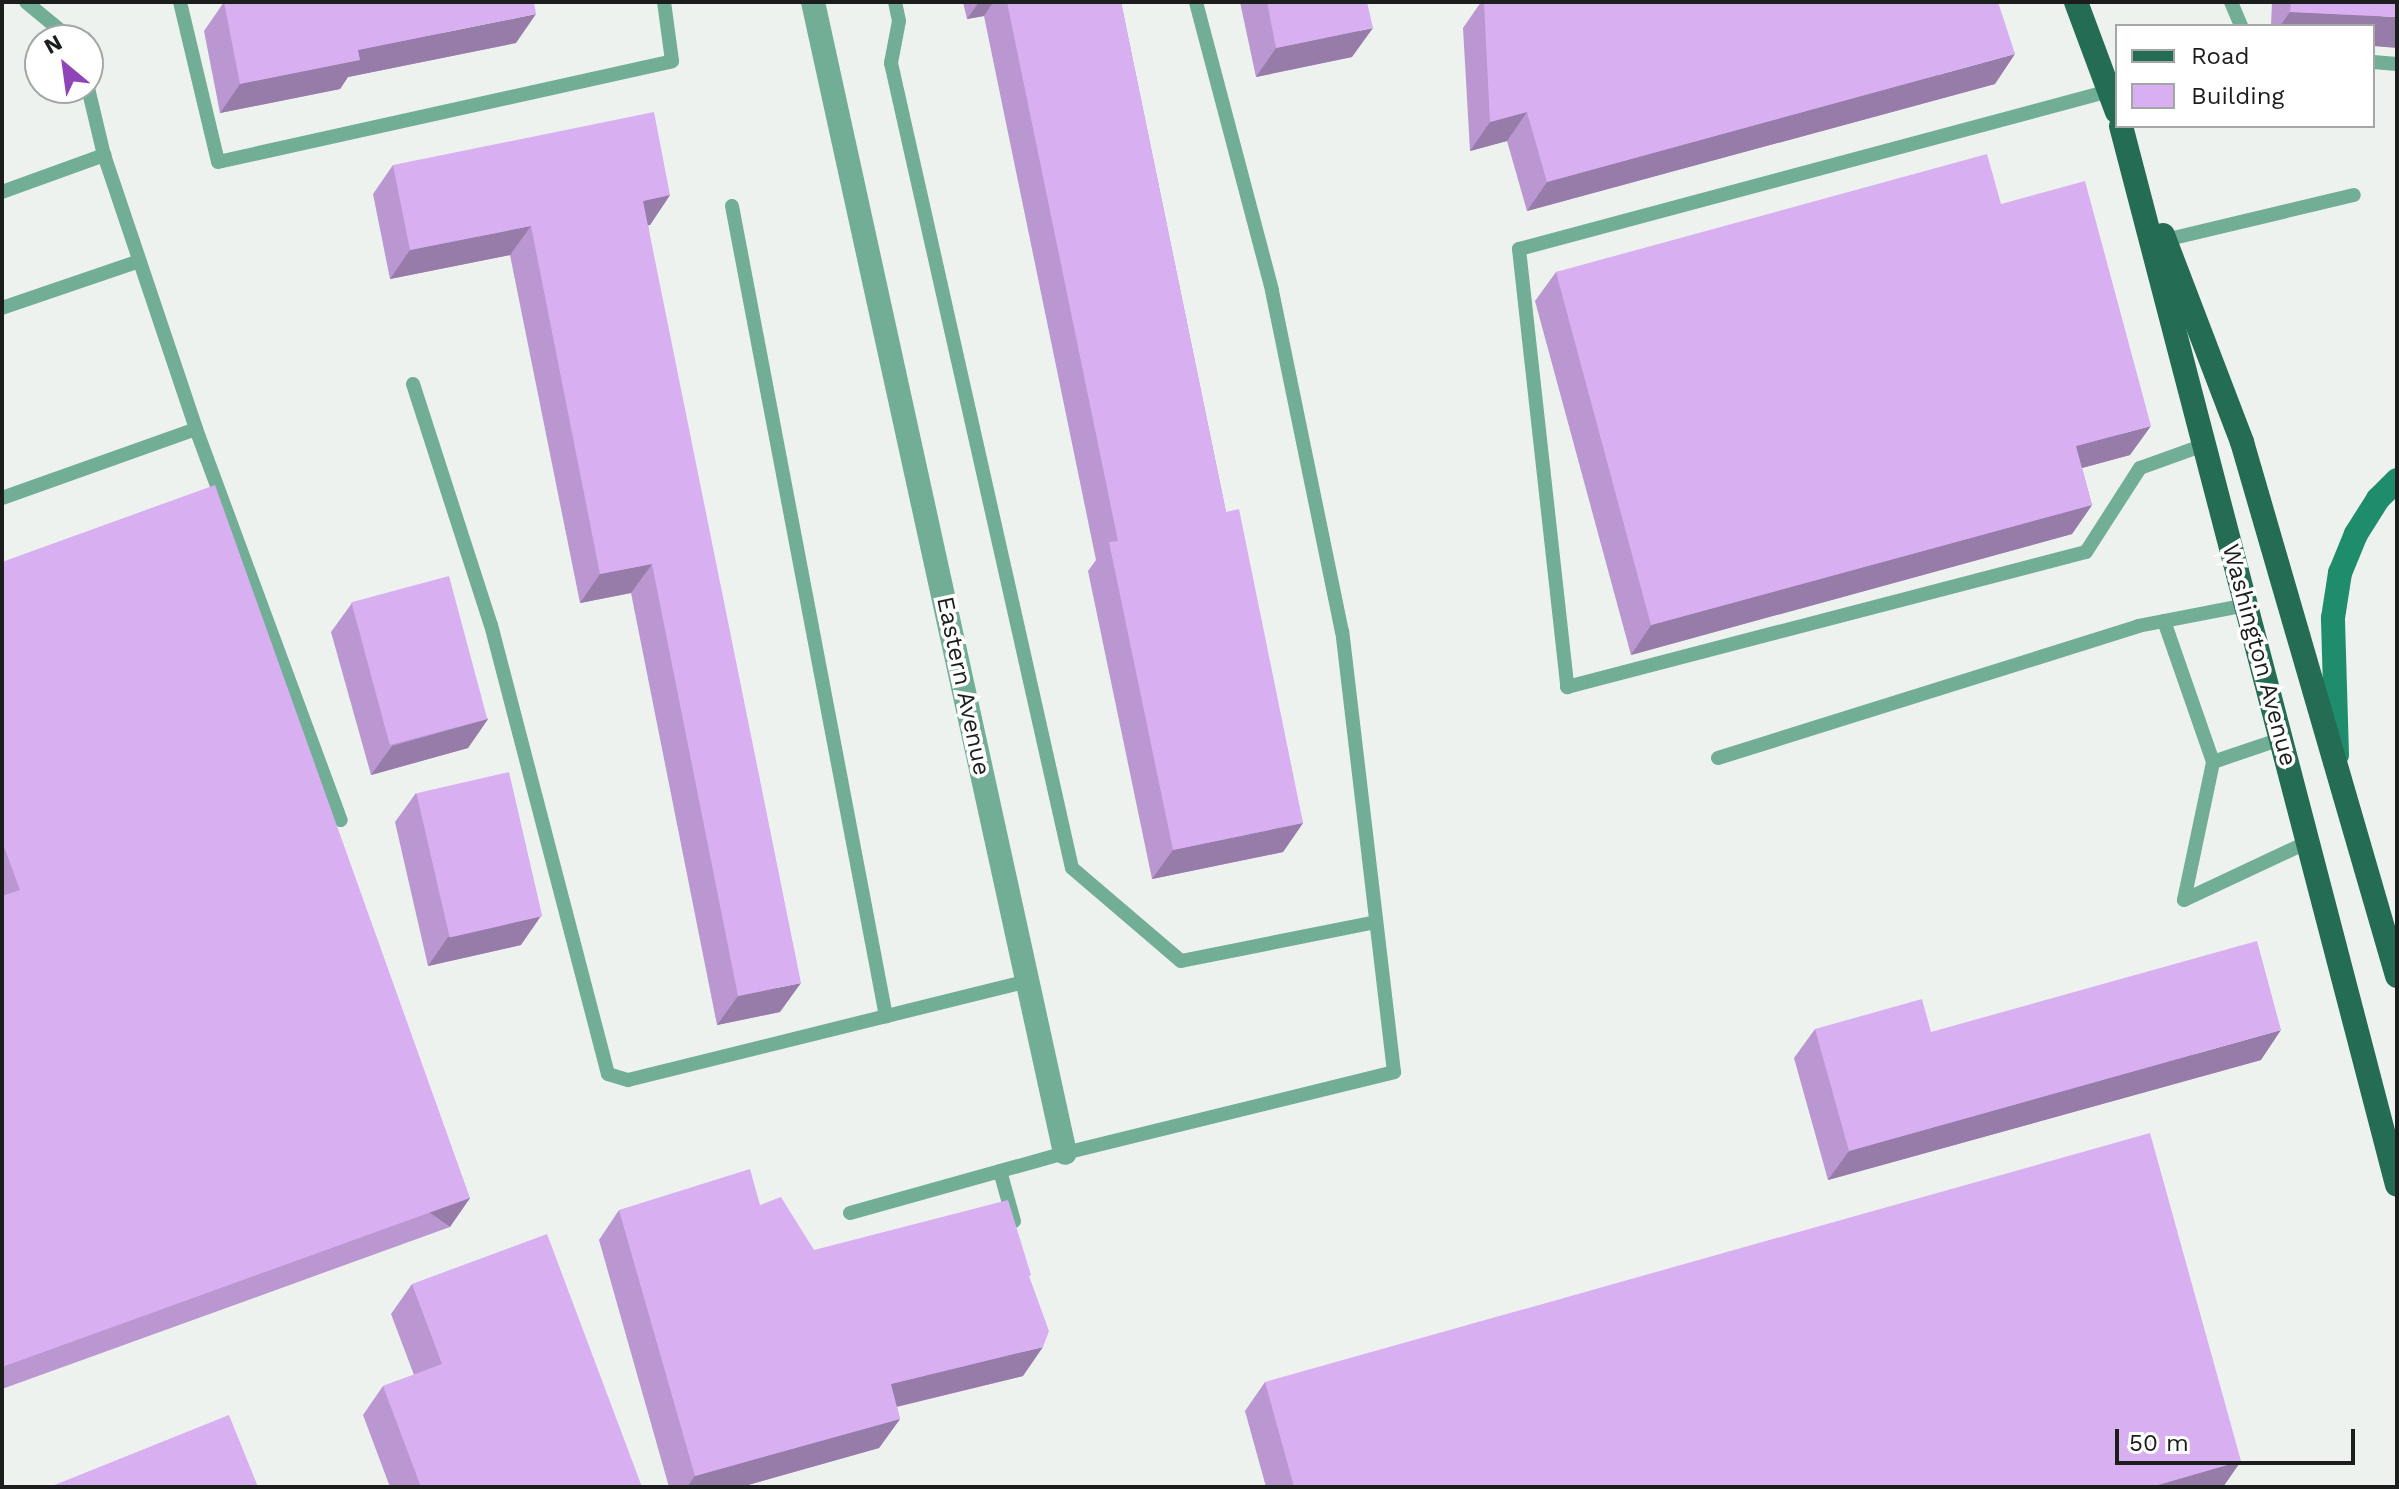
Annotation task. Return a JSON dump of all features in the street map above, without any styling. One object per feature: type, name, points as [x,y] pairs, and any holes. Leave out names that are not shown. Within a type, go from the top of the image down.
[{"type":"main road","points":[[2076,2],[2114,97]]},
{"type":"main road","name":"Washington Avenue","points":[[2123,128],[2397,1185]]},
{"type":"main road","name":"Washington Avenue","points":[[2123,128],[2242,442],[2397,976]]},
{"type":"main road","points":[[2338,773],[2333,618],[2340,573],[2356,534],[2378,499],[2397,480]]},
{"type":"street","name":"Eastern Avenue","points":[[813,2],[1065,1153]]},
{"type":"lane","points":[[26,2],[53,24]]},
{"type":"lane","points":[[180,2],[218,162],[672,61],[664,2]]},
{"type":"lane","points":[[895,2],[899,21],[891,63],[1072,868],[1181,961],[1376,922]]},
{"type":"lane","points":[[850,1213],[1065,1153],[1394,1072],[1342,632],[1272,290],[1196,2]]},
{"type":"lane","points":[[2231,2],[2240,24]]},
{"type":"lane","points":[[2375,62],[2397,64]]},
{"type":"lane","points":[[2114,97],[1519,249],[1567,687],[2086,552],[2140,468],[2204,445]]},
{"type":"lane","points":[[92,104],[104,155],[196,429],[341,820]]},
{"type":"lane","points":[[2,192],[104,155]]},
{"type":"lane","points":[[2165,240],[2354,195]]},
{"type":"lane","points":[[732,206],[886,1016]]},
{"type":"lane","points":[[2,308],[139,261]]},
{"type":"lane","points":[[413,384],[491,625],[608,1074],[628,1080],[1028,981]]},
{"type":"lane","points":[[2,498],[196,429]]},
{"type":"lane","points":[[1718,758],[2164,621],[2246,605]]},
{"type":"lane","points":[[2164,621],[2213,762],[2184,900],[2308,842]]},
{"type":"lane","points":[[2213,762],[2281,739]]},
{"type":"lane","points":[[1000,1171],[1020,1243]]},
{"type":"building","points":[[224,2],[534,2],[536,14],[358,50],[360,60],[240,84]]},
{"type":"building","points":[[1007,2],[1121,2],[1226,512],[1239,509],[1303,823],[1173,850],[1109,542],[1118,541]]},
{"type":"building","points":[[1267,2],[1367,2],[1373,28],[1276,48]]},
{"type":"building","points":[[1484,2],[1998,2],[2015,54],[1547,182],[1527,112],[1490,122]]},
{"type":"building","points":[[2291,2],[2397,2],[2397,17],[2290,12]]},
{"type":"building","points":[[654,112],[670,195],[643,201],[801,983],[738,996],[652,564],[600,574],[531,226],[410,250],[393,165]]},
{"type":"building","points":[[1987,154],[2001,204],[2085,181],[2151,426],[2076,446],[2092,505],[1651,625],[1556,272]]},
{"type":"building","points":[[215,485],[470,1198],[2,1367],[2,896],[20,890],[2,841],[2,562]]},
{"type":"building","points":[[449,576],[487,719],[390,745],[351,602]]},
{"type":"building","points":[[509,772],[542,916],[450,938],[416,793]]},
{"type":"building","points":[[2257,941],[2281,1030],[1849,1151],[1815,1029],[1922,999],[1931,1032]]},
{"type":"building","points":[[2150,1133],[2241,1461],[2151,1487],[1294,1487],[1265,1382]]},
{"type":"building","points":[[750,1169],[760,1205],[781,1197],[814,1250],[1008,1200],[1029,1276],[1049,1331],[1043,1347],[891,1384],[900,1419],[695,1476],[619,1210]]},
{"type":"building","points":[[547,1234],[642,1487],[421,1487],[383,1386],[442,1364],[412,1284]]},
{"type":"building","points":[[229,1415],[258,1487],[52,1487],[52,1486]]}]
